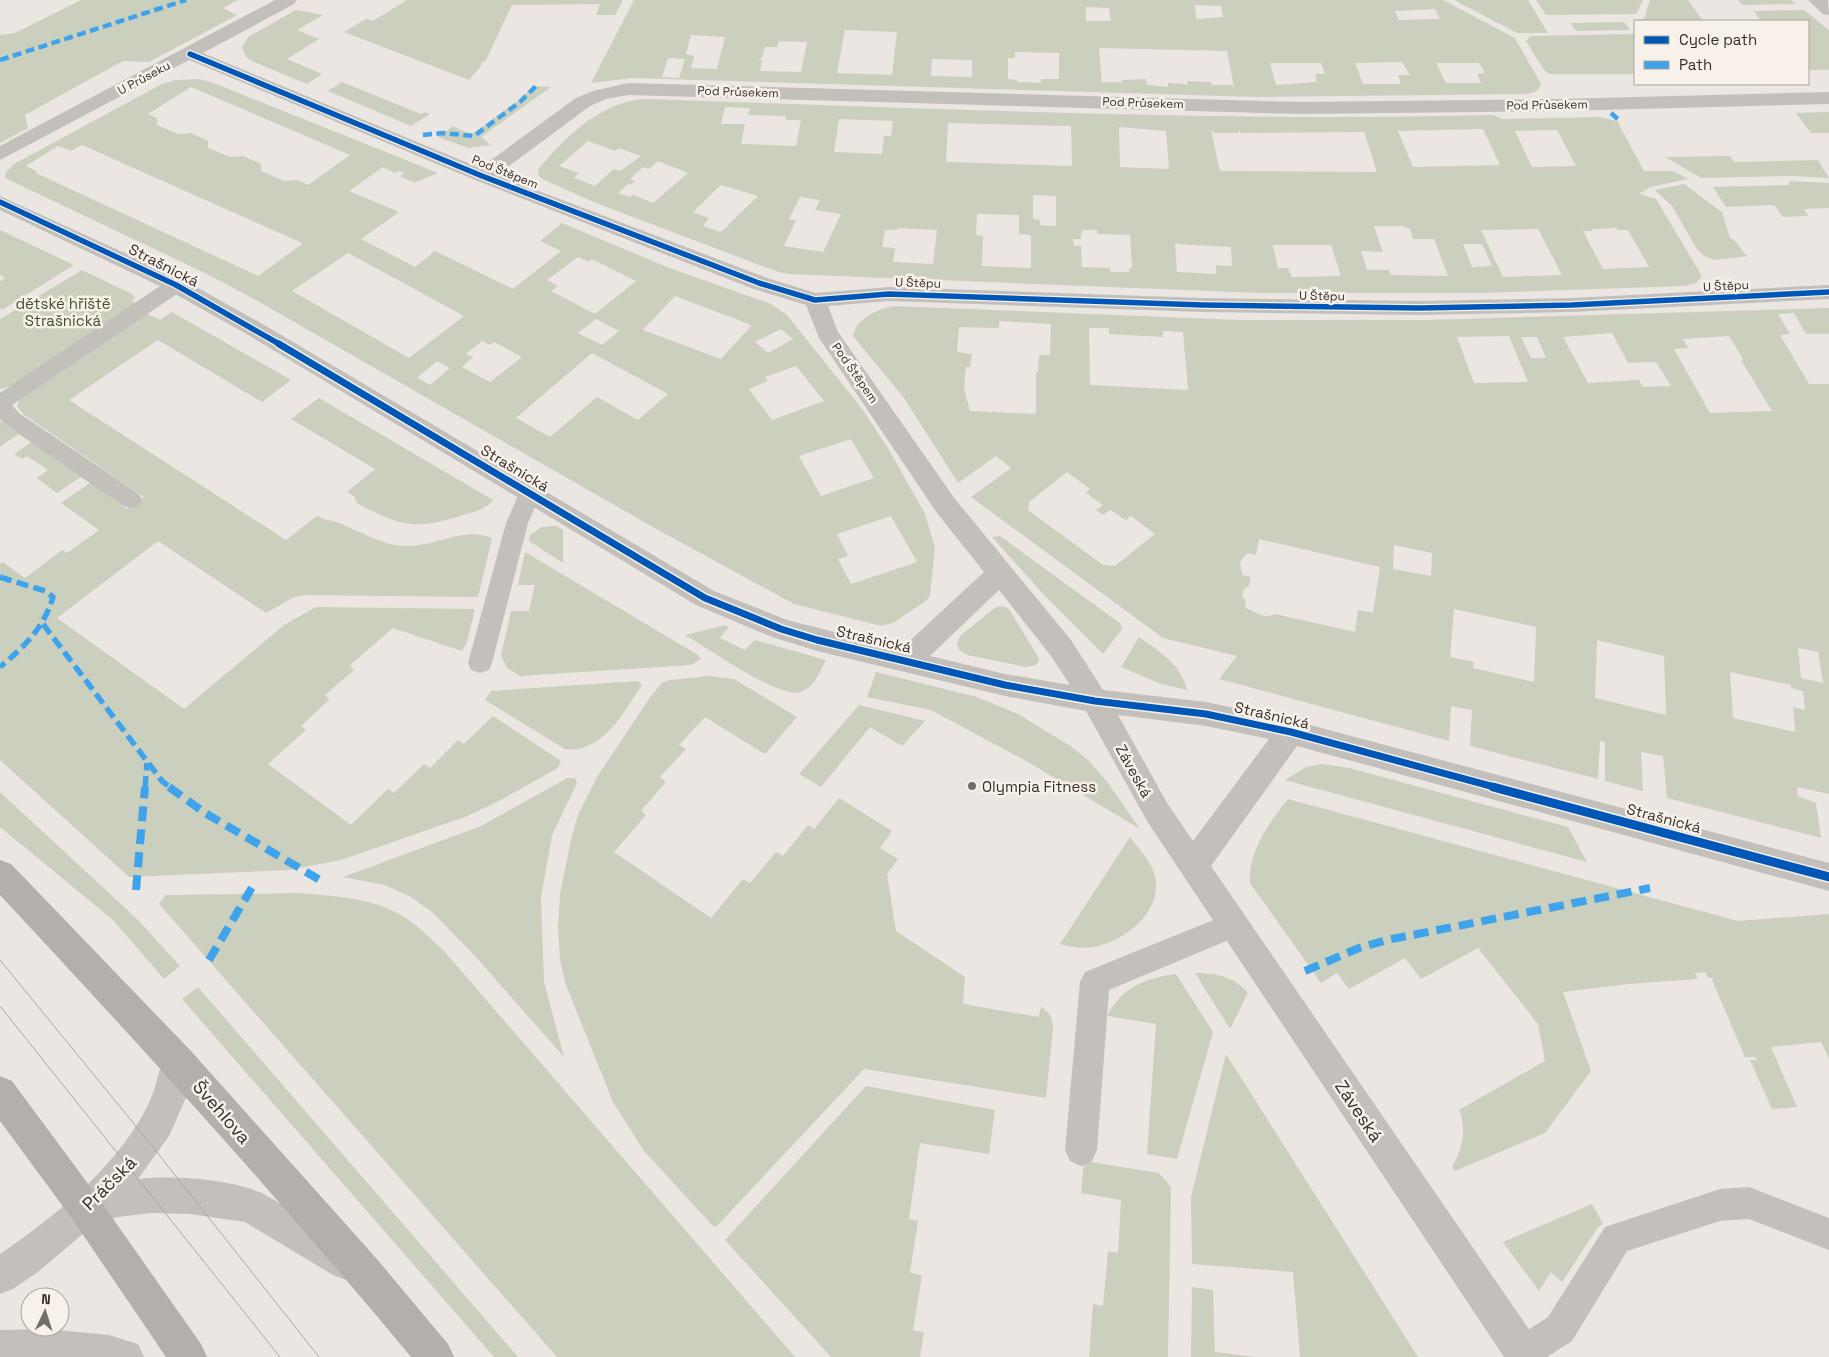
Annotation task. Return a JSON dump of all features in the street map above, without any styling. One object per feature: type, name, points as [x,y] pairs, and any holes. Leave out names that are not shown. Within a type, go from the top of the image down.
[{"type":"main road","name":"Švehlova","points":[[0,874],[178,1062],[363,1272],[434,1357]]},
{"type":"main road","points":[[0,1093],[85,1208],[188,1357]]},
{"type":"street","name":"U Průseku","points":[[0,154],[288,0]]},
{"type":"street","points":[[1817,0],[1829,10]]},
{"type":"street","name":"Pod Štěpem","points":[[190,54],[482,176],[759,283],[815,300],[827,333],[946,506],[999,574],[1061,648],[1095,701]]},
{"type":"street","name":"Pod Průsekem","points":[[482,176],[583,102],[607,93],[638,89],[1300,108],[1559,105],[1829,98]]},
{"type":"street","name":"Strašnická","points":[[0,202],[176,285],[258,331],[705,598],[781,629],[817,640],[907,660],[1033,692],[1206,714],[1291,732],[1829,877]]},
{"type":"street","name":"U Štěpu","points":[[815,300],[880,294],[1203,306],[1419,308],[1572,305],[1829,292]]},
{"type":"street","points":[[907,660],[999,574]]},
{"type":"street","name":"Záveská","points":[[1095,701],[1157,812],[1525,1355]]},
{"type":"street","points":[[1194,864],[1291,732]]},
{"type":"street","name":"Práčská","points":[[0,1276],[22,1261],[85,1208],[128,1166],[148,1140],[172,1093],[178,1062]]},
{"type":"street","points":[[85,1208],[118,1199],[151,1195],[190,1196],[250,1206],[363,1272]]},
{"type":"street","points":[[0,1349],[82,1348],[125,1357]]},
{"type":"lane","points":[[132,500],[11,418],[0,404],[176,285]]},
{"type":"lane","points":[[480,663],[517,522],[530,493]]},
{"type":"lane","points":[[1081,1150],[1095,982],[1232,925]]},
{"type":"lane","points":[[1525,1355],[1560,1330],[1616,1238],[1720,1205],[1749,1203],[1829,1234]]},
{"type":"green space","points":[[81,0],[238,0],[223,8],[237,15],[149,62],[123,61],[25,115],[28,128],[0,143],[0,35],[15,33]]},
{"type":"green space","points":[[407,0],[623,0],[615,15],[596,15],[600,4],[512,5],[486,60],[480,64],[482,65],[469,80],[344,32],[366,19],[373,21]]},
{"type":"green space","points":[[634,0],[1443,0],[1515,38],[1541,84],[1537,91],[1527,94],[1256,97],[632,78],[591,83]],"holes":[[[1195,5],[1221,6],[1223,17],[1196,19]],[[1086,7],[1109,8],[1111,21],[1086,21]],[[1435,9],[1440,19],[1399,20],[1395,11]],[[845,30],[897,32],[892,75],[837,73]],[[691,35],[725,37],[717,69],[691,68],[694,56],[686,54]],[[779,41],[807,42],[801,72],[760,71],[762,60],[758,60],[762,58],[765,47],[777,47]],[[1099,48],[1227,51],[1234,88],[1232,85],[1213,85],[1213,87],[1211,82],[1187,81],[1187,87],[1186,84],[1168,83],[1168,87],[1147,85],[1146,79],[1122,80],[1122,85],[1121,82],[1103,82],[1102,85]],[[1015,52],[1059,53],[1059,79],[1041,79],[1041,83],[1017,82],[1017,80],[1008,79],[1008,58],[1015,58]],[[668,58],[685,59],[679,78],[662,77]],[[932,59],[972,60],[972,77],[931,76]],[[1402,62],[1410,75],[1398,75],[1401,84],[1363,84],[1355,63]],[[1270,63],[1321,63],[1325,74],[1315,74],[1317,82],[1276,85]],[[1436,63],[1479,63],[1485,73],[1477,74],[1481,83],[1446,83]]]},
{"type":"green space","points":[[1454,0],[1528,0],[1548,33],[1517,33]]},
{"type":"green space","points":[[1536,0],[1643,0],[1636,14],[1546,15]]},
{"type":"green space","points":[[1650,0],[1688,0],[1702,20],[1635,20],[1644,19]]},
{"type":"green space","points":[[1738,0],[1791,0],[1796,4],[1742,5]]},
{"type":"green space","points":[[296,10],[323,15],[297,30],[319,39],[287,59],[322,74],[307,84],[254,62],[246,57],[242,48],[248,37]]},
{"type":"green space","points":[[1804,10],[1829,30],[1829,70],[1809,70],[1809,20],[1760,20],[1754,11]]},
{"type":"green space","points":[[1624,22],[1630,30],[1576,31],[1570,23]]},
{"type":"green space","points":[[1634,34],[1634,74],[1549,74],[1544,70],[1526,41],[1531,36]]},
{"type":"green space","points":[[198,79],[211,82],[438,173],[414,183],[400,176],[404,173],[398,171],[395,173],[383,167],[349,191],[399,212],[361,239],[415,267],[435,251],[513,289],[561,251],[540,241],[562,223],[667,267],[771,304],[787,315],[863,410],[889,450],[925,514],[935,548],[930,595],[927,600],[893,623],[881,626],[794,604],[651,526],[254,299],[209,275],[5,178],[6,172],[14,164],[162,84],[176,80]],"holes":[[[191,87],[350,155],[308,185],[297,180],[284,181],[261,171],[261,164],[243,156],[230,157],[208,148],[208,141],[191,133],[178,134],[157,125],[157,118],[148,114]],[[82,145],[302,244],[258,276],[36,173],[38,172],[26,166],[58,146],[71,151]],[[348,253],[464,316],[409,358],[292,291]],[[578,257],[589,262],[592,259],[636,281],[595,314],[551,291],[558,286],[547,280]],[[675,296],[752,325],[721,359],[643,330]],[[596,319],[619,331],[602,345],[578,333]],[[781,329],[793,339],[768,353],[755,342]],[[482,341],[490,345],[494,342],[522,357],[490,382],[462,367],[473,357],[466,354]],[[592,353],[668,394],[638,420],[597,397],[550,437],[516,418]],[[437,361],[450,368],[430,385],[417,378]],[[796,366],[824,401],[772,420],[749,389],[768,381],[765,377]],[[851,439],[874,478],[821,496],[799,456]],[[891,516],[917,562],[851,584],[838,559],[848,556],[837,534]]]},
{"type":"green space","points":[[342,82],[421,114],[425,112],[430,114],[411,126],[328,91]]},
{"type":"green space","points":[[534,86],[551,87],[481,137],[491,145],[468,148],[438,137],[453,126],[471,135],[519,100]]},
{"type":"green space","points":[[644,99],[962,110],[1281,117],[1493,115],[1502,119],[1599,117],[1617,121],[1644,171],[1673,171],[1688,179],[1650,187],[1639,194],[1656,199],[1702,276],[1696,283],[1684,286],[1481,293],[1260,293],[789,274],[778,272],[596,203],[542,179],[538,174],[539,168],[573,133],[598,114],[628,102]],"holes":[[[725,107],[750,108],[748,115],[786,116],[786,120],[801,120],[796,146],[741,144],[745,124],[721,124]],[[839,119],[893,121],[891,136],[884,136],[882,154],[834,152]],[[948,123],[1071,126],[1072,166],[946,162]],[[1119,127],[1166,131],[1169,169],[1120,167]],[[1483,129],[1500,165],[1413,167],[1398,131]],[[1211,130],[1214,133],[1238,133],[1239,130],[1240,133],[1252,133],[1252,130],[1253,133],[1364,132],[1377,172],[1220,171]],[[1557,130],[1576,166],[1532,167],[1515,131]],[[588,141],[615,151],[619,148],[641,156],[620,171],[614,169],[595,186],[574,178],[579,173],[559,166]],[[658,161],[688,173],[653,203],[633,195],[630,197],[618,193],[628,184],[630,185],[635,181],[630,179],[643,167],[649,169]],[[721,185],[758,196],[721,232],[703,226],[709,218],[693,212]],[[1033,195],[1056,196],[1056,226],[1040,225],[1040,220],[1033,219]],[[800,197],[820,200],[815,210],[841,214],[823,252],[784,246],[796,220],[789,219]],[[977,214],[1019,215],[1019,234],[1031,235],[1031,268],[982,266],[983,236],[976,235]],[[1374,226],[1403,226],[1410,229],[1413,239],[1434,239],[1448,276],[1391,275],[1389,270],[1367,270],[1361,251],[1383,252]],[[897,228],[937,230],[933,264],[893,262],[895,248],[882,247],[885,230],[897,230]],[[1616,228],[1617,230],[1628,230],[1649,267],[1603,269],[1583,231]],[[1538,229],[1562,275],[1503,277],[1481,230]],[[1082,230],[1097,230],[1097,234],[1130,235],[1132,268],[1129,269],[1129,272],[1111,272],[1110,268],[1082,267],[1081,246],[1074,246],[1073,239],[1081,239]],[[1175,244],[1231,247],[1232,266],[1216,265],[1216,274],[1177,272]],[[1463,244],[1482,244],[1492,266],[1472,267]],[[1273,245],[1331,245],[1341,276],[1292,277],[1288,268],[1278,268]]]},
{"type":"green space","points":[[1829,112],[1829,133],[1811,133],[1796,113]]},
{"type":"green space","points":[[1730,156],[1734,162],[1818,160],[1829,178],[1792,176],[1701,178],[1665,157]]},
{"type":"green space","points":[[1788,181],[1829,183],[1829,208],[1804,209],[1808,216],[1783,217],[1775,206],[1771,205],[1726,207],[1713,187],[1790,185]]},
{"type":"green space","points":[[1684,184],[1722,212],[1730,238],[1748,256],[1715,260],[1704,256],[1697,249],[1672,206],[1655,190]]},
{"type":"green space","points":[[0,230],[74,265],[2,310],[0,308],[0,281],[5,278],[0,275]]},
{"type":"green space","name":"dětské hřiště Strašnická","points":[[82,270],[132,294],[135,297],[132,301],[138,304],[11,386],[0,389],[0,319]]},
{"type":"green space","points":[[893,306],[1240,320],[1427,320],[1829,308],[1829,334],[1806,334],[1794,313],[1778,314],[1790,334],[1780,335],[1809,384],[1829,384],[1829,794],[1797,787],[1798,796],[1816,803],[1821,838],[1667,798],[1663,756],[1641,752],[1643,791],[1605,781],[1605,742],[1600,741],[1598,779],[1470,746],[1472,710],[1451,706],[1449,741],[1219,679],[1237,656],[1163,638],[971,497],[1011,468],[996,456],[958,483],[904,398],[853,336],[863,320]],"holes":[[[999,321],[1051,324],[1050,355],[1039,355],[1038,372],[1036,372],[1036,414],[970,411],[964,388],[966,367],[970,367],[972,354],[957,352],[959,327],[999,328]],[[1089,328],[1109,328],[1109,334],[1163,337],[1163,331],[1183,332],[1188,390],[1090,385]],[[1612,333],[1628,363],[1656,362],[1671,386],[1643,387],[1639,380],[1588,383],[1563,337]],[[1509,336],[1528,382],[1474,383],[1457,337]],[[1729,336],[1743,359],[1741,360],[1772,411],[1710,413],[1674,349],[1688,348],[1683,339]],[[1521,337],[1537,337],[1546,358],[1531,358]],[[1067,472],[1090,489],[1086,493],[1103,505],[1096,510],[1103,515],[1110,510],[1126,520],[1131,516],[1155,534],[1115,566],[1103,565],[1028,510],[1029,502]],[[1259,539],[1380,567],[1373,613],[1358,610],[1355,632],[1275,614],[1263,616],[1245,608],[1246,601],[1242,596],[1244,589],[1249,586],[1251,577],[1243,575],[1240,565],[1248,553],[1256,555]],[[1394,545],[1432,553],[1431,576],[1393,569]],[[1454,609],[1536,627],[1534,682],[1473,668],[1474,662],[1450,657]],[[1597,640],[1664,656],[1666,715],[1595,698]],[[1798,648],[1818,652],[1823,683],[1801,678]],[[1730,672],[1791,685],[1791,688],[1803,691],[1805,710],[1793,707],[1795,732],[1733,718]]]},
{"type":"green space","points":[[172,312],[291,380],[262,402],[158,340],[69,400],[286,540],[317,516],[389,544],[419,545],[471,534],[492,538],[478,597],[304,595],[294,597],[266,613],[158,541],[57,618],[184,709],[284,625],[316,607],[475,609],[467,642],[462,651],[393,628],[350,665],[354,670],[325,695],[330,699],[301,726],[306,730],[268,764],[351,825],[388,789],[394,793],[424,764],[430,768],[458,740],[464,744],[493,716],[561,761],[558,768],[497,802],[465,817],[341,860],[289,870],[129,877],[0,760],[0,564],[3,562],[25,578],[62,550],[67,553],[99,530],[61,503],[90,483],[127,509],[144,497],[23,414],[17,406],[19,400],[146,313],[160,320]]},
{"type":"green space","points":[[319,398],[493,500],[487,506],[475,512],[446,520],[420,524],[408,524],[385,517],[357,503],[354,496],[347,492],[375,469],[291,419]]},
{"type":"green space","points":[[0,421],[19,434],[1,446],[0,446]]},
{"type":"green space","points":[[32,442],[81,477],[57,493],[37,478],[48,470],[27,456],[22,459],[14,454]]},
{"type":"green space","points":[[556,526],[563,530],[563,563],[529,541],[530,535],[542,527]]},
{"type":"green space","points":[[1000,536],[1121,624],[1122,629],[1103,654],[1045,596],[992,537]]},
{"type":"green space","points":[[525,552],[698,655],[701,659],[691,665],[520,676],[507,668],[501,655],[511,611],[529,611],[535,585],[518,585]]},
{"type":"green space","points":[[1003,606],[1009,609],[1038,657],[1039,660],[1036,665],[1026,667],[967,655],[959,650],[957,643],[961,635],[996,607]]},
{"type":"green space","points":[[725,625],[729,627],[720,638],[745,650],[755,640],[826,660],[816,679],[805,690],[790,692],[776,688],[742,671],[685,635]]},
{"type":"green space","points":[[1139,637],[1169,659],[1180,673],[1187,690],[1161,684],[1121,667]]},
{"type":"green space","points":[[876,672],[977,697],[1018,714],[1072,747],[1089,761],[1108,783],[1140,829],[1028,762],[931,710],[867,697]]},
{"type":"green space","points":[[709,676],[734,679],[797,717],[765,754],[705,717],[679,745],[686,749],[660,777],[666,782],[641,811],[646,815],[614,852],[711,918],[743,879],[750,883],[776,852],[783,856],[808,825],[814,829],[839,798],[892,831],[880,848],[898,859],[887,874],[896,931],[965,977],[963,1004],[1039,1017],[1041,1007],[1050,1016],[1053,1028],[1046,1098],[864,1069],[715,1228],[644,1151],[613,1102],[566,985],[560,960],[558,927],[560,894],[572,835],[578,815],[597,777],[651,696],[662,683],[670,680]]},
{"type":"green space","points":[[638,681],[642,685],[611,729],[591,745],[578,749],[565,749],[485,700],[491,691]]},
{"type":"green space","points":[[859,705],[925,721],[902,746],[870,727],[821,787],[799,774]]},
{"type":"green space","points":[[1322,764],[1349,768],[1568,827],[1587,862],[1285,780],[1306,767]]},
{"type":"green space","points":[[567,778],[575,778],[577,783],[552,835],[541,898],[544,982],[564,1057],[475,956],[432,912],[411,897],[385,885],[343,877],[481,826]]},
{"type":"green space","points":[[0,792],[138,920],[180,966],[164,979],[113,920],[0,827]]},
{"type":"green space","points":[[1288,799],[1738,921],[1829,914],[1829,1059],[1821,1042],[1771,1047],[1797,1107],[1772,1109],[1750,1060],[1757,1060],[1756,1057],[1745,1057],[1712,980],[1713,978],[1708,978],[1705,972],[1695,973],[1698,979],[1628,984],[1563,992],[1591,1071],[1545,1133],[1455,1171],[1452,1167],[1463,1139],[1463,1125],[1459,1110],[1545,1061],[1538,1024],[1478,948],[1421,979],[1405,958],[1349,989],[1337,973],[1321,983],[1250,883],[1252,860],[1256,849],[1267,827]]},
{"type":"green space","points":[[1130,837],[1148,860],[1155,876],[1156,889],[1147,913],[1129,931],[1106,944],[1085,948],[1060,944]]},
{"type":"green space","points":[[298,893],[337,896],[375,904],[405,918],[428,936],[444,951],[795,1357],[557,1357],[159,904],[166,895]]},
{"type":"green space","points":[[1195,973],[1210,974],[1230,979],[1243,987],[1248,993],[1230,1029]]},
{"type":"green space","points":[[1176,974],[1213,1032],[1177,1159],[1147,1154],[1156,1024],[1107,1016],[1113,1006],[1127,991],[1144,981]]},
{"type":"green space","points":[[198,987],[518,1357],[494,1357],[182,999]]},
{"type":"green space","points":[[1226,1054],[1418,1357],[1300,1357],[1293,1272],[1192,1264],[1191,1197]]},
{"type":"green space","points":[[866,1086],[995,1110],[989,1154],[920,1143],[909,1219],[918,1221],[910,1272],[922,1276],[913,1330],[924,1332],[920,1357],[831,1357],[725,1240]]},
{"type":"green space","points":[[1084,1161],[1159,1173],[1171,1187],[1168,1357],[1089,1357],[1093,1304],[1103,1306],[1108,1251],[1118,1253],[1121,1200],[1081,1193]]},
{"type":"green space","points":[[1592,1204],[1603,1224],[1598,1227],[1562,1282],[1551,1272],[1539,1291],[1503,1242]]},
{"type":"green space","points":[[1192,1287],[1213,1290],[1215,1352],[1256,1357],[1191,1357]]},
{"type":"tram line","points":[[0,960],[148,1141],[319,1357]]},
{"type":"tram line","points":[[0,1006],[280,1357]]},
{"type":"marked path","points":[[0,60],[186,0]]},
{"type":"marked path","points":[[423,135],[443,133],[474,136],[520,102],[536,86]]},
{"type":"marked path","points":[[1611,113],[1620,121]]},
{"type":"marked path","points":[[0,577],[45,591],[53,597],[45,618],[33,636],[0,667]]},
{"type":"marked path","points":[[43,624],[162,781],[205,813],[320,880]]},
{"type":"marked path","points":[[136,890],[147,763]]},
{"type":"marked path","points":[[209,960],[254,884]]},
{"type":"marked path","points":[[1305,971],[1359,948],[1387,940],[1650,888]]},
{"type":"cycle path","points":[[190,54],[482,176],[759,283],[815,300],[889,294],[1203,305],[1419,308],[1572,305],[1829,292]]},
{"type":"cycle path","points":[[0,202],[176,285],[258,331],[705,598],[781,629],[817,640],[1005,685],[1095,701],[1206,714],[1291,732],[1829,877]]},
{"type":"place","name":"Olympia Fitness","points":[[972,786]]}]
